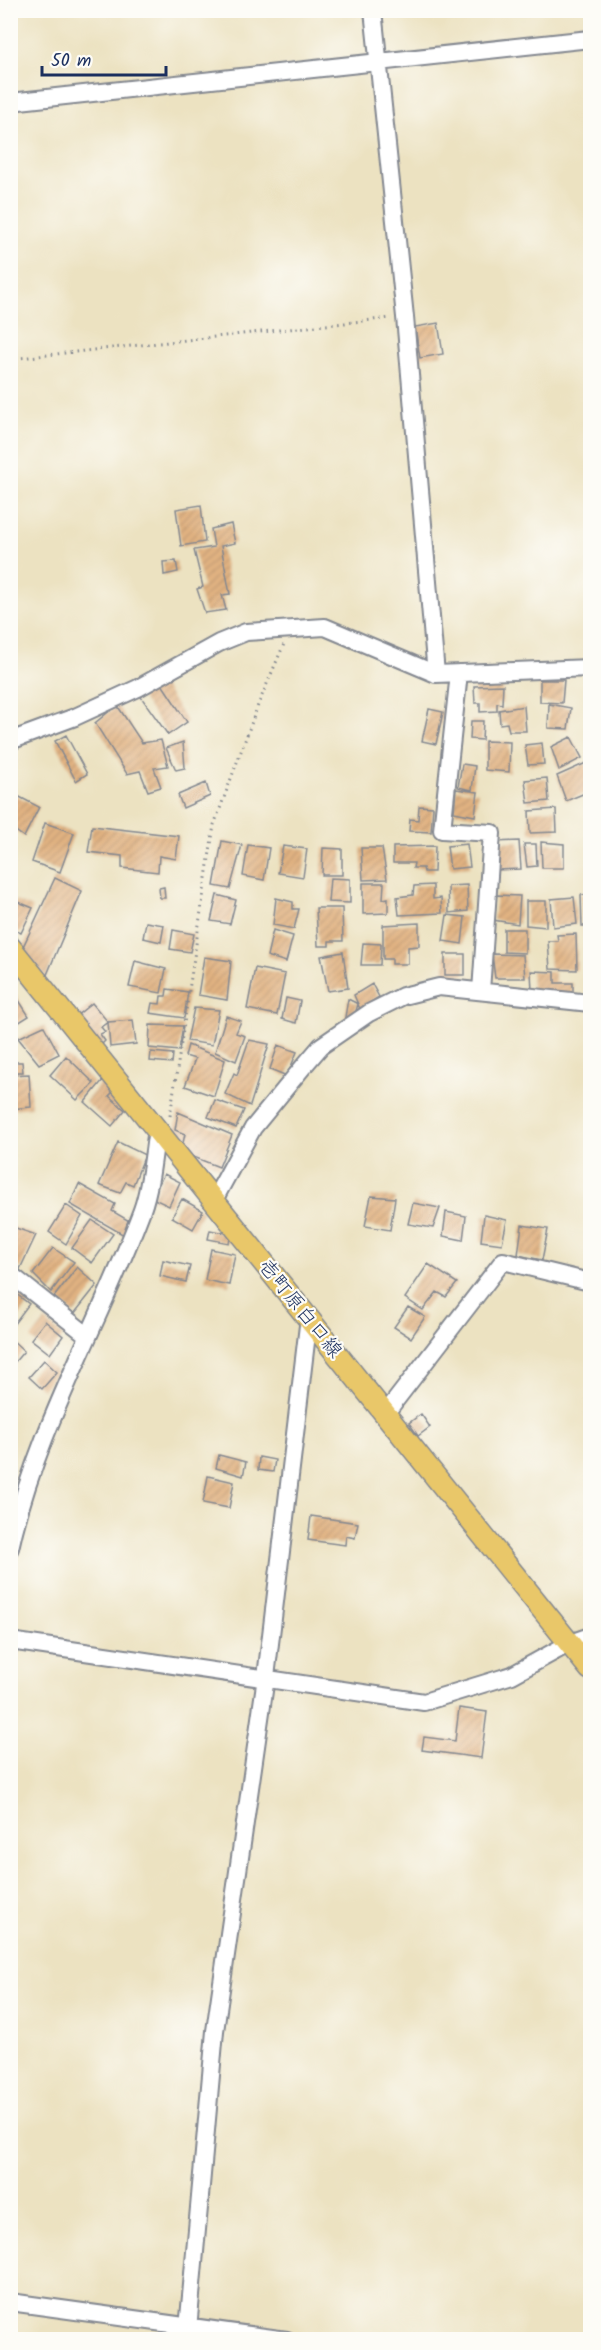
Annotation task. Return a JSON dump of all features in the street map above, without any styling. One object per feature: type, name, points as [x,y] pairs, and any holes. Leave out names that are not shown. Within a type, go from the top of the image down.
[{"type":"main road","name":"壱町原白口線","points":[[10,947],[591,1669]]},
{"type":"street","points":[[373,10],[405,317],[436,674]]},
{"type":"street","points":[[10,102],[591,39]]},
{"type":"street","points":[[10,741],[96,708],[219,643],[246,632],[325,627],[436,674],[591,668]]},
{"type":"street","points":[[459,673],[442,830],[492,833],[481,991]]},
{"type":"street","points":[[214,1200],[253,1128],[321,1046],[340,1031],[403,996],[439,987],[591,1003]]},
{"type":"street","points":[[10,1548],[20,1502],[87,1335],[112,1286],[143,1208],[162,1135]]},
{"type":"street","points":[[385,1414],[503,1261],[591,1282]]},
{"type":"street","points":[[10,1274],[87,1335]]},
{"type":"street","points":[[188,2333],[215,2031],[266,1677],[309,1317]]},
{"type":"street","points":[[10,1641],[424,1702],[512,1675],[570,1643],[591,1636]]},
{"type":"street","points":[[10,2302],[188,2333],[287,2340]]},
{"type":"path","points":[[10,359],[405,317]]},
{"type":"path","points":[[162,1135],[214,825],[258,705],[291,628]]},
{"type":"building","points":[[438,323],[443,354],[420,358],[415,327]]},
{"type":"building","points":[[201,505],[205,542],[181,546],[176,509]]},
{"type":"building","points":[[231,524],[235,543],[221,546],[230,594],[222,595],[226,610],[205,613],[197,589],[203,587],[194,550],[214,547],[211,529]]},
{"type":"building","points":[[176,561],[178,572],[164,575],[163,562]]},
{"type":"building","points":[[540,680],[564,680],[562,703],[540,702]]},
{"type":"building","points":[[160,681],[187,722],[168,735],[141,697]]},
{"type":"building","points":[[503,685],[502,704],[497,703],[497,711],[480,712],[480,703],[475,703],[474,686]]},
{"type":"building","points":[[549,704],[571,708],[568,729],[548,728]]},
{"type":"building","points":[[117,705],[142,743],[161,740],[168,766],[154,768],[161,787],[148,791],[140,771],[127,774],[95,723]]},
{"type":"building","points":[[524,706],[526,731],[509,731],[507,723],[500,724],[499,710]]},
{"type":"building","points":[[429,709],[443,712],[436,744],[422,741]]},
{"type":"building","points":[[471,721],[483,721],[482,740],[470,739]]},
{"type":"building","points":[[66,735],[87,774],[76,781],[55,741]]},
{"type":"building","points":[[571,737],[582,758],[559,770],[551,747]]},
{"type":"building","points":[[485,741],[510,742],[509,772],[485,770]]},
{"type":"building","points":[[183,742],[185,768],[176,770],[166,748]]},
{"type":"building","points":[[542,743],[544,764],[528,765],[525,745]]},
{"type":"building","points":[[586,763],[590,778],[590,791],[566,801],[557,776]]},
{"type":"building","points":[[462,764],[475,766],[472,790],[458,787]]},
{"type":"building","points":[[547,778],[549,801],[528,803],[525,780]]},
{"type":"building","points":[[206,783],[210,796],[183,808],[178,795]]},
{"type":"building","points":[[456,789],[478,792],[475,816],[454,812]]},
{"type":"building","points":[[10,792],[39,807],[24,837],[13,829],[10,834]]},
{"type":"building","points":[[419,806],[433,807],[431,832],[409,831],[410,819],[418,820]]},
{"type":"building","points":[[556,809],[557,832],[530,833],[529,811]]},
{"type":"building","points":[[45,823],[74,833],[60,872],[32,862]]},
{"type":"building","points":[[92,826],[179,836],[176,859],[159,856],[158,872],[122,868],[122,856],[88,852]]},
{"type":"building","points":[[222,841],[242,845],[230,889],[214,886]]},
{"type":"building","points":[[519,841],[521,869],[496,870],[494,842]]},
{"type":"building","points":[[541,842],[564,844],[564,868],[542,868]]},
{"type":"building","points":[[467,844],[470,867],[450,869],[447,846]]},
{"type":"building","points":[[524,844],[536,844],[537,866],[527,867]]},
{"type":"building","points":[[248,845],[269,848],[264,880],[243,876]]},
{"type":"building","points":[[283,846],[307,849],[303,877],[278,873]]},
{"type":"building","points":[[435,846],[434,872],[424,872],[423,868],[413,868],[414,863],[393,863],[393,847]]},
{"type":"building","points":[[323,848],[342,849],[342,875],[322,875]]},
{"type":"building","points":[[361,848],[382,848],[387,879],[363,880]]},
{"type":"building","points":[[55,878],[82,891],[46,977],[22,949]]},
{"type":"building","points":[[330,878],[350,879],[350,903],[328,902]]},
{"type":"building","points":[[363,883],[384,883],[383,899],[388,898],[388,913],[363,914]]},
{"type":"building","points":[[433,885],[433,899],[441,898],[442,913],[399,915],[397,897],[413,895],[414,886]]},
{"type":"building","points":[[467,885],[468,911],[449,913],[448,886]]},
{"type":"building","points":[[164,887],[165,898],[160,898],[159,888]]},
{"type":"building","points":[[590,894],[590,926],[582,926],[581,895]]},
{"type":"building","points":[[217,895],[236,900],[230,924],[211,921]]},
{"type":"building","points":[[496,895],[520,896],[518,924],[493,920]]},
{"type":"building","points":[[574,897],[577,924],[553,927],[551,899]]},
{"type":"building","points":[[276,898],[293,902],[293,909],[299,909],[294,929],[273,925]]},
{"type":"building","points":[[16,901],[33,908],[21,933],[10,928],[10,914]]},
{"type":"building","points":[[526,901],[546,901],[546,927],[526,925]]},
{"type":"building","points":[[316,908],[342,908],[343,941],[329,941],[329,946],[318,946]]},
{"type":"building","points":[[447,915],[465,917],[462,944],[443,941]]},
{"type":"building","points":[[146,922],[164,925],[161,942],[143,938]]},
{"type":"building","points":[[419,923],[419,946],[408,947],[408,964],[392,964],[392,959],[383,959],[383,925]]},
{"type":"building","points":[[504,929],[525,929],[525,953],[504,952]]},
{"type":"building","points":[[173,930],[194,934],[190,952],[170,949]]},
{"type":"building","points":[[273,930],[293,936],[286,962],[267,956]]},
{"type":"building","points":[[576,934],[577,970],[550,969],[548,941],[558,941],[557,935]]},
{"type":"building","points":[[363,943],[381,944],[380,965],[361,965]]},
{"type":"building","points":[[343,952],[348,988],[328,991],[321,956]]},
{"type":"building","points":[[445,954],[465,954],[465,975],[445,975]]},
{"type":"building","points":[[492,954],[523,955],[525,978],[495,978]]},
{"type":"building","points":[[204,957],[231,961],[227,1000],[198,995]]},
{"type":"building","points":[[135,961],[166,969],[161,993],[129,987]]},
{"type":"building","points":[[255,968],[285,974],[277,1015],[247,1009]]},
{"type":"building","points":[[531,971],[555,972],[555,983],[573,983],[573,996],[532,991]]},
{"type":"building","points":[[372,984],[379,997],[360,1009],[354,995]]},
{"type":"building","points":[[167,989],[188,992],[184,1018],[150,1013],[152,1003],[160,1004],[161,996],[166,996]]},
{"type":"building","points":[[13,991],[29,1016],[10,1028],[10,993]]},
{"type":"building","points":[[286,998],[300,1001],[296,1023],[282,1019]]},
{"type":"building","points":[[348,999],[358,1004],[354,1018],[345,1017]]},
{"type":"building","points":[[92,1003],[108,1022],[101,1027],[105,1032],[100,1034],[105,1041],[98,1048],[75,1017]]},
{"type":"building","points":[[194,1008],[219,1010],[212,1045],[187,1041]]},
{"type":"building","points":[[226,1016],[241,1021],[236,1033],[245,1036],[236,1061],[215,1052]]},
{"type":"building","points":[[133,1020],[136,1044],[110,1047],[108,1022]]},
{"type":"building","points":[[150,1025],[183,1026],[179,1051],[149,1048]]},
{"type":"building","points":[[44,1026],[59,1054],[39,1064],[18,1038]]},
{"type":"building","points":[[249,1040],[269,1044],[250,1106],[225,1094],[234,1073],[237,1075]]},
{"type":"building","points":[[188,1045],[225,1060],[214,1096],[185,1086],[195,1059],[185,1056]]},
{"type":"building","points":[[278,1045],[297,1052],[287,1076],[270,1069]]},
{"type":"building","points":[[151,1052],[173,1054],[172,1063],[150,1061]]},
{"type":"building","points":[[66,1056],[94,1083],[77,1100],[50,1075]]},
{"type":"building","points":[[10,1062],[22,1062],[23,1072],[10,1072]]},
{"type":"building","points":[[29,1074],[31,1107],[10,1109],[10,1075]]},
{"type":"building","points":[[103,1080],[114,1091],[109,1096],[125,1110],[112,1126],[85,1102]]},
{"type":"building","points":[[215,1100],[244,1110],[236,1128],[208,1117]]},
{"type":"building","points":[[178,1112],[232,1135],[219,1167],[181,1152],[185,1134],[175,1130]]},
{"type":"building","points":[[118,1142],[145,1155],[133,1185],[126,1182],[120,1193],[99,1185]]},
{"type":"building","points":[[164,1174],[180,1182],[169,1206],[152,1198]]},
{"type":"building","points":[[79,1184],[115,1204],[112,1211],[131,1222],[124,1235],[70,1204]]},
{"type":"building","points":[[371,1196],[395,1198],[390,1230],[365,1226]]},
{"type":"building","points":[[182,1199],[203,1211],[193,1229],[172,1217]]},
{"type":"building","points":[[413,1203],[440,1208],[433,1228],[408,1224]]},
{"type":"building","points":[[66,1205],[82,1216],[66,1244],[49,1232]]},
{"type":"building","points":[[446,1212],[466,1216],[463,1240],[443,1236]]},
{"type":"building","points":[[484,1215],[507,1220],[502,1244],[481,1241]]},
{"type":"building","points":[[92,1220],[113,1234],[92,1263],[72,1248]]},
{"type":"building","points":[[522,1225],[548,1229],[542,1260],[518,1255]]},
{"type":"building","points":[[10,1226],[36,1235],[20,1269],[10,1263]]},
{"type":"building","points":[[210,1230],[231,1234],[229,1243],[208,1239]]},
{"type":"building","points":[[53,1248],[74,1262],[51,1292],[33,1274]]},
{"type":"building","points":[[211,1249],[235,1254],[229,1285],[205,1280]]},
{"type":"building","points":[[163,1260],[190,1266],[186,1282],[160,1276]]},
{"type":"building","points":[[428,1264],[457,1283],[446,1297],[437,1292],[423,1310],[405,1298]]},
{"type":"building","points":[[77,1267],[97,1285],[74,1314],[54,1297]]},
{"type":"building","points":[[10,1289],[29,1304],[13,1325],[10,1323]]},
{"type":"building","points":[[408,1307],[425,1317],[411,1338],[394,1327]]},
{"type":"building","points":[[45,1321],[63,1336],[50,1354],[31,1339]]},
{"type":"building","points":[[10,1338],[24,1351],[13,1364],[10,1362]]},
{"type":"building","points":[[44,1360],[57,1372],[42,1389],[29,1377]]},
{"type":"building","points":[[421,1414],[430,1427],[418,1436],[409,1423]]},
{"type":"building","points":[[219,1455],[246,1462],[243,1476],[216,1468]]},
{"type":"building","points":[[259,1457],[275,1460],[273,1472],[258,1470]]},
{"type":"building","points":[[208,1476],[234,1482],[229,1508],[203,1503]]},
{"type":"building","points":[[311,1516],[358,1523],[355,1538],[346,1536],[345,1545],[308,1540]]},
{"type":"building","points":[[459,1708],[487,1712],[481,1758],[422,1750],[424,1737],[455,1741]]}]
